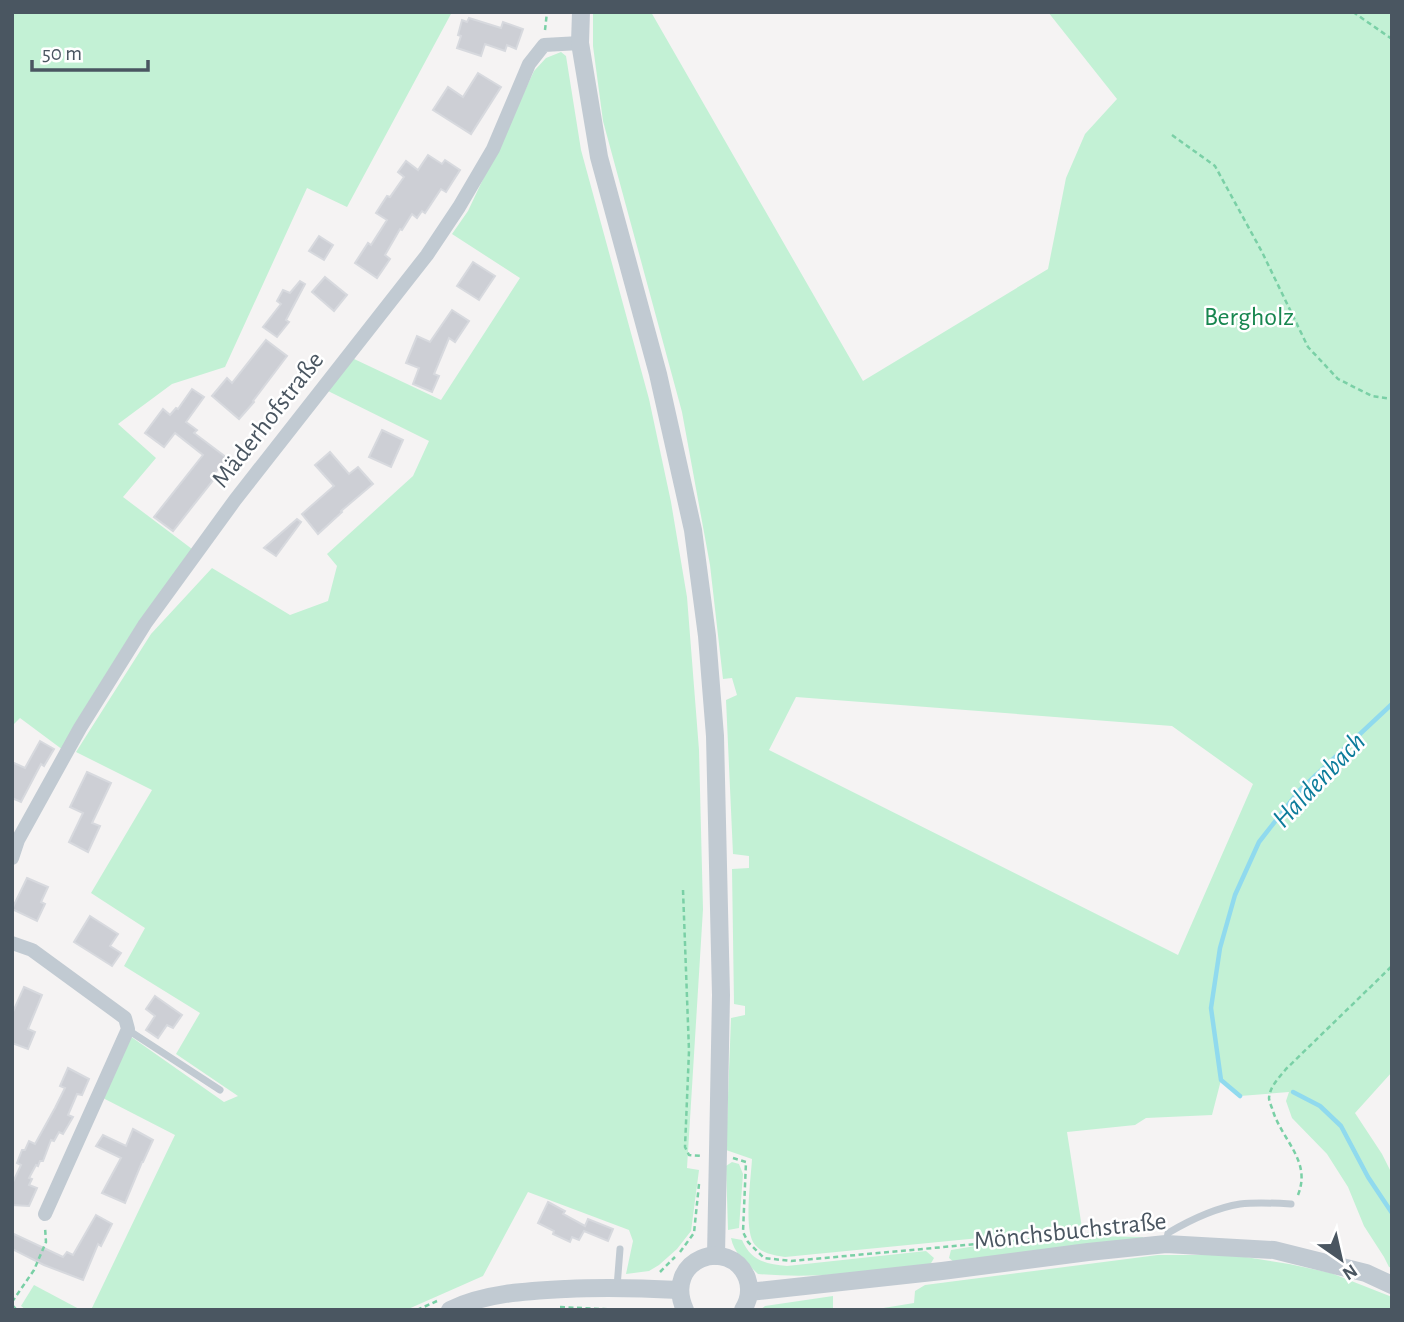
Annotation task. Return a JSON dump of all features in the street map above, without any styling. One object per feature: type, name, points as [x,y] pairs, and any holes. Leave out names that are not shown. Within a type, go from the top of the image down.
[{"type":"street","points":[[581,12],[580,43],[599,157],[658,374],[693,530],[707,636],[715,736],[721,995],[707,1157],[716,1256]]},
{"type":"street","points":[[544,45],[580,43]]},
{"type":"street","name":"Mäderhofstraße","points":[[12,858],[18,840],[80,728],[145,624],[235,500],[427,255],[459,207],[493,149],[529,64],[544,45]]},
{"type":"street","points":[[12,943],[32,950],[125,1018],[128,1029],[45,1214]]},
{"type":"street","name":"Mönchsbuchstraße","points":[[750,1292],[1166,1244],[1274,1250],[1366,1273],[1392,1285]]},
{"type":"street","points":[[685,1310],[679,1290],[681,1279],[695,1262],[716,1256],[736,1263],[744,1271],[750,1292],[743,1310]]},
{"type":"street","points":[[450,1310],[493,1296],[528,1290],[617,1287],[679,1290]]},
{"type":"lane","points":[[128,1029],[220,1090]]},
{"type":"lane","points":[[1166,1244],[1168,1233],[1214,1211],[1239,1205],[1291,1204]]},
{"type":"lane","points":[[617,1287],[620,1249]]},
{"type":"path","points":[[544,45],[547,12]]},
{"type":"path","points":[[1353,12],[1392,39]]},
{"type":"path","points":[[1172,135],[1215,166],[1308,347],[1338,379],[1372,396],[1392,399]]},
{"type":"path","points":[[683,890],[689,1051],[685,1147],[690,1155],[746,1162],[743,1231]]},
{"type":"path","points":[[1291,1204],[1299,1194],[1302,1184],[1300,1163],[1274,1115],[1269,1099],[1274,1083],[1392,966]]},
{"type":"path","points":[[657,1275],[694,1234],[701,1173]]},
{"type":"path","points":[[17,1310],[12,1304],[34,1270],[46,1242],[45,1214]]},
{"type":"green space","points":[[12,12],[452,12],[347,207],[307,188],[225,367],[172,384],[118,424],[156,458],[123,497],[192,549],[63,750],[20,718],[12,726]]},
{"type":"green space","name":"Bergholz","points":[[593,12],[651,12],[863,381],[1048,269],[1066,178],[1085,134],[1117,99],[1048,12],[1392,12],[1392,1072],[1355,1113],[1392,1174],[1392,1268],[1364,1226],[1348,1187],[1327,1154],[1292,1118],[1286,1101],[1289,1092],[1240,1096],[1221,1080],[1212,1115],[1146,1118],[1135,1125],[1067,1132],[1082,1228],[785,1257],[765,1252],[755,1245],[749,1228],[752,1159],[726,1150],[731,1018],[745,1015],[745,1006],[734,1004],[732,869],[749,868],[749,856],[733,854],[726,700],[737,695],[732,678],[723,679],[710,565],[682,412],[603,121],[593,46]],"holes":[[[796,697],[1172,726],[1253,784],[1178,955],[769,750]]]},
{"type":"green space","points":[[561,52],[566,56],[581,150],[649,399],[671,502],[687,597],[699,750],[703,909],[687,1168],[699,1170],[691,1231],[677,1249],[659,1265],[649,1271],[626,1274],[633,1241],[629,1230],[528,1192],[483,1276],[406,1310],[91,1310],[175,1135],[101,1097],[130,1036],[224,1102],[238,1096],[176,1054],[200,1013],[124,966],[145,928],[91,893],[152,790],[76,752],[151,634],[212,568],[290,615],[328,601],[337,566],[327,554],[413,476],[429,441],[326,390],[352,358],[441,400],[520,278],[452,234],[468,211],[534,71],[546,58]]},
{"type":"green space","points":[[732,1162],[739,1164],[743,1174],[739,1228],[728,1230],[726,1166]]},
{"type":"green space","points":[[1082,1236],[1143,1239],[954,1262],[949,1258],[951,1250]]},
{"type":"green space","points":[[731,1238],[742,1240],[750,1253],[760,1260],[787,1266],[926,1251],[934,1258],[930,1265],[866,1272],[801,1276],[758,1274],[738,1254]]},
{"type":"green space","points":[[1158,1255],[1233,1255],[1331,1273],[1392,1297],[1392,1310],[871,1310],[914,1303],[915,1291],[925,1285]]},
{"type":"green space","points":[[34,1285],[81,1310],[26,1310],[21,1306]]},
{"type":"green space","points":[[833,1296],[833,1310],[760,1310],[765,1306]]},
{"type":"building","points":[[469,18],[501,28],[503,22],[523,29],[516,49],[507,45],[505,51],[485,44],[481,56],[457,48],[462,20],[467,22]]},
{"type":"building","points":[[478,73],[501,87],[471,134],[433,110],[448,87],[463,97]]},
{"type":"building","points":[[428,155],[442,164],[445,160],[460,170],[446,192],[441,189],[425,213],[422,211],[417,218],[412,214],[402,230],[400,229],[385,255],[390,259],[377,278],[355,263],[387,220],[376,213],[404,177],[398,172],[406,161],[418,170]]},
{"type":"building","points":[[319,236],[333,245],[324,260],[309,251]]},
{"type":"building","points":[[473,262],[495,276],[479,300],[457,286]]},
{"type":"building","points":[[325,277],[347,295],[334,311],[312,292]]},
{"type":"building","points":[[300,281],[305,284],[286,320],[289,322],[277,337],[263,327],[281,304],[277,301],[283,290],[290,293]]},
{"type":"building","points":[[452,310],[469,321],[455,342],[449,338],[434,374],[439,376],[432,392],[413,384],[419,368],[406,363],[417,336],[430,342]]},
{"type":"building","points":[[266,340],[287,356],[239,419],[212,396],[227,378],[232,383]]},
{"type":"building","points":[[192,389],[204,397],[186,422],[197,430],[194,433],[227,458],[173,531],[154,517],[203,455],[175,433],[164,447],[145,433],[163,409],[170,415],[178,409]]},
{"type":"building","points":[[382,430],[403,440],[391,467],[369,457]]},
{"type":"building","points":[[330,452],[349,474],[358,467],[373,484],[318,534],[302,514],[334,486],[315,465]]},
{"type":"building","points":[[297,519],[301,522],[276,556],[264,548]]},
{"type":"building","points":[[40,741],[54,749],[44,766],[41,764],[21,802],[12,798],[12,762],[25,768]]},
{"type":"building","points":[[87,772],[111,783],[92,823],[100,826],[88,852],[69,842],[83,813],[70,807]]},
{"type":"building","points":[[27,878],[48,887],[41,902],[45,904],[37,921],[12,909]]},
{"type":"building","points":[[90,916],[118,934],[110,946],[121,953],[112,966],[74,942]]},
{"type":"building","points":[[24,987],[42,995],[28,1029],[35,1032],[28,1049],[12,1043],[12,1014]]},
{"type":"building","points":[[155,996],[182,1015],[173,1028],[167,1025],[158,1038],[146,1030],[155,1016],[146,1009]]},
{"type":"building","points":[[68,1068],[89,1079],[82,1095],[77,1094],[68,1115],[73,1117],[63,1134],[59,1132],[54,1141],[51,1140],[43,1161],[36,1165],[29,1178],[32,1179],[29,1185],[37,1188],[29,1206],[12,1205],[12,1184],[21,1165],[17,1163],[22,1150],[25,1150],[29,1141],[35,1144],[65,1088],[60,1086]]},
{"type":"building","points":[[133,1129],[153,1140],[125,1203],[102,1193],[121,1158],[96,1146],[103,1135],[126,1146]]},
{"type":"building","points":[[548,1202],[585,1226],[588,1219],[613,1229],[608,1241],[584,1231],[579,1240],[572,1237],[570,1242],[553,1234],[554,1231],[538,1223]]},
{"type":"building","points":[[96,1215],[112,1224],[101,1246],[98,1244],[83,1280],[12,1249],[12,1233],[63,1257],[67,1252],[73,1255]]},
{"type":"waterway","name":"Haldenbach","points":[[1240,1096],[1221,1080],[1211,1008],[1220,948],[1235,895],[1259,842],[1299,791],[1392,704]]},
{"type":"waterway","name":"Haldenbach","points":[[1293,1092],[1320,1106],[1341,1126],[1368,1177],[1392,1213]]}]
